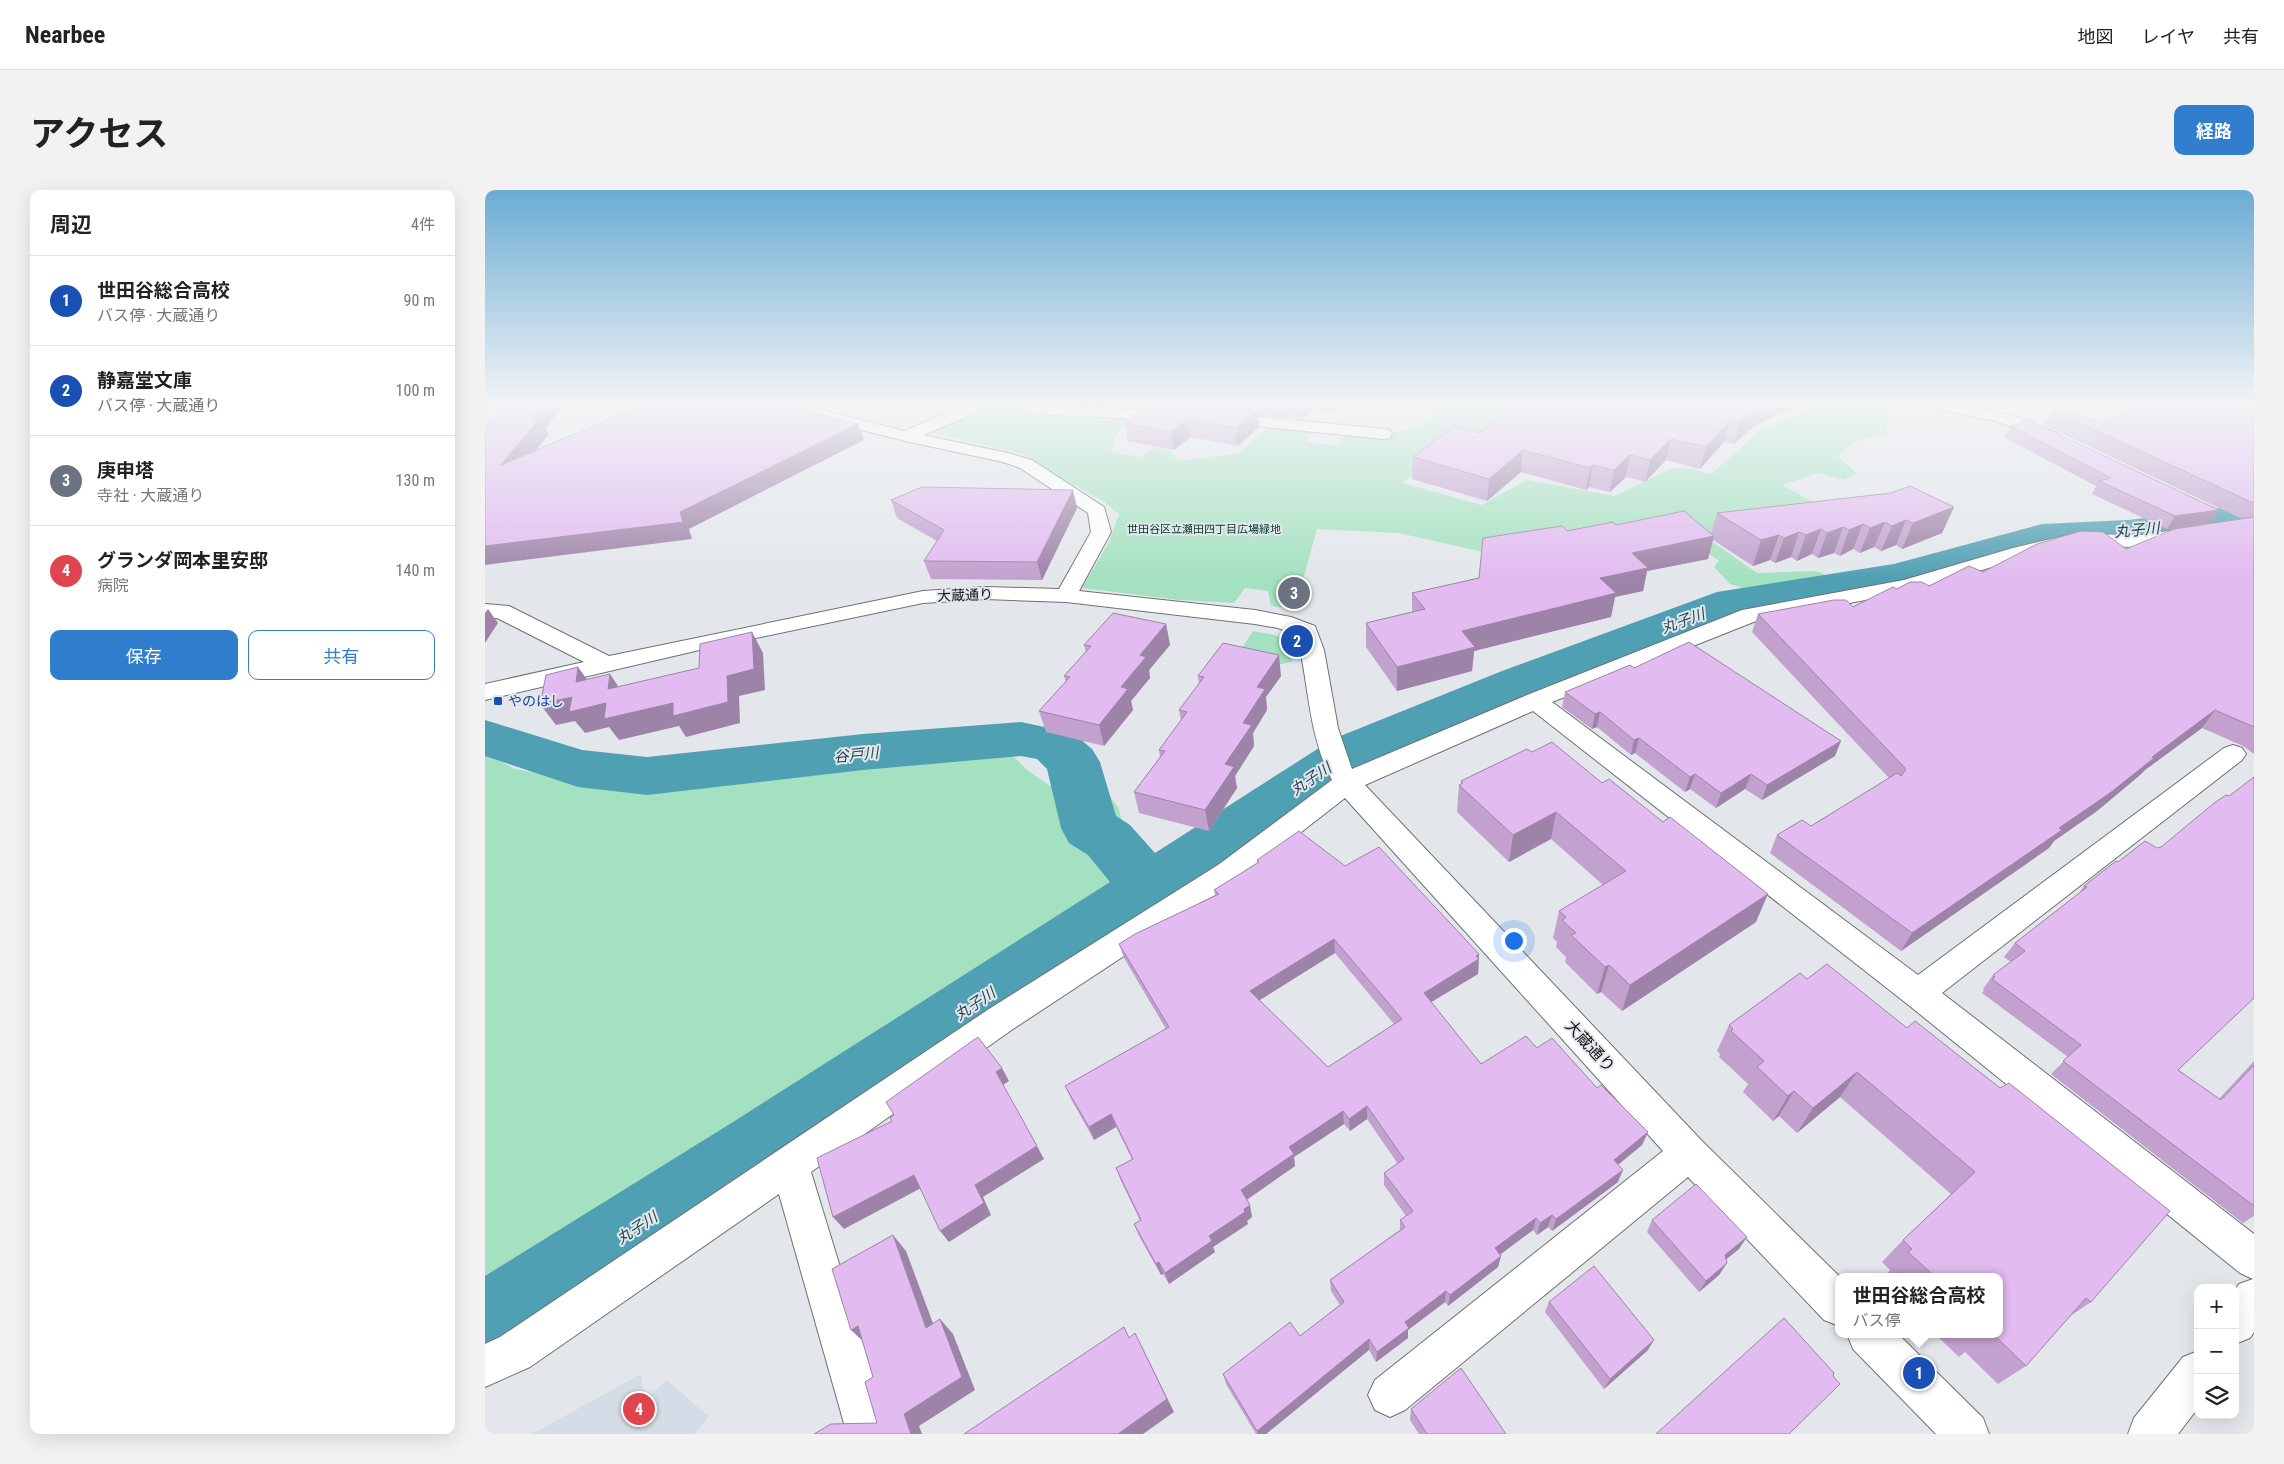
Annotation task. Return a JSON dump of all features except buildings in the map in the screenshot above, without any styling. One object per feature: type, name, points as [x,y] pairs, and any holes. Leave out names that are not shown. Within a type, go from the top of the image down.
[{"type":"street","points":[[1022,463],[1097,511],[1101,532],[1066,596]]},
{"type":"street","points":[[485,1366],[515,1352],[1001,1019],[1228,873],[1340,770],[1366,773],[1536,700],[1750,615],[1907,586],[2020,552],[2072,540],[2142,541],[2232,521]]},
{"type":"street","name":"大蔵通り","points":[[485,692],[812,619],[923,597],[986,593],[1066,596],[1255,617],[1283,622],[1307,631],[1314,654],[1322,721],[1340,770],[1689,1152],[1835,1300]]},
{"type":"street","points":[[485,611],[501,611],[606,664]]},
{"type":"street","points":[[1536,700],[1548,712],[1918,993],[2254,1259]]},
{"type":"street","points":[[1918,993],[2233,754]]},
{"type":"street","points":[[1390,1395],[1689,1152]]},
{"type":"street","points":[[790,1165],[869,1434]]},
{"type":"street","points":[[2239,1318],[2254,1299]]},
{"type":"street","points":[[1872,1338],[1967,1434]]},
{"type":"street","points":[[2150,1434],[2196,1374]]},
{"type":"shaded area","points":[[641,1374],[645,1400],[667,1380],[709,1417],[694,1434],[532,1434]]},
{"type":"green space","name":"世田谷区立瀬田四丁目広場緑地","points":[[1037,463],[1427,463],[1402,483],[1482,505],[1526,480],[1615,496],[1670,469],[1686,468],[1711,474],[1723,463],[1845,463],[1857,474],[1844,480],[1818,473],[1782,485],[1844,519],[1707,538],[1757,573],[1816,571],[1830,577],[1749,590],[1730,584],[1714,567],[1719,561],[1675,529],[1488,553],[1399,533],[1317,529],[1295,609],[1271,606],[1268,591],[1245,588],[1234,603],[1180,600],[1082,588],[1109,542],[1119,514],[1099,498],[1053,474]]},
{"type":"green space","points":[[1253,631],[1275,635],[1291,642],[1292,662],[1276,665],[1235,659]]},
{"type":"green space","points":[[992,749],[1014,757],[1027,770],[1053,788],[1097,792],[1111,798],[1119,809],[1124,830],[1149,865],[1144,895],[1080,939],[880,1058],[552,1274],[485,1308],[485,753],[515,769],[553,776],[655,784],[834,767],[854,769],[971,759]]},
{"type":"waterway","name":"丸子川","points":[[485,1321],[515,1307],[760,1148],[1352,752],[1520,682],[1733,602],[1898,577],[2042,536],[2128,532],[2210,522],[2254,512]]},
{"type":"waterway","name":"谷戸川","points":[[485,737],[578,768],[647,776],[863,752],[1021,739],[1054,745],[1073,762],[1090,828],[1109,840],[1150,887]]},
{"type":"place","name":"庚申塔","points":[[1294,593]]},
{"type":"place","name":"静嘉堂文庫","points":[[1297,641]]},
{"type":"place","name":"やのはし","points":[[498,701]]},
{"type":"place","name":"世田谷総合高校","points":[[1919,1373]]},
{"type":"place","name":"グランダ岡本里安邸","points":[[639,1409]]}]
